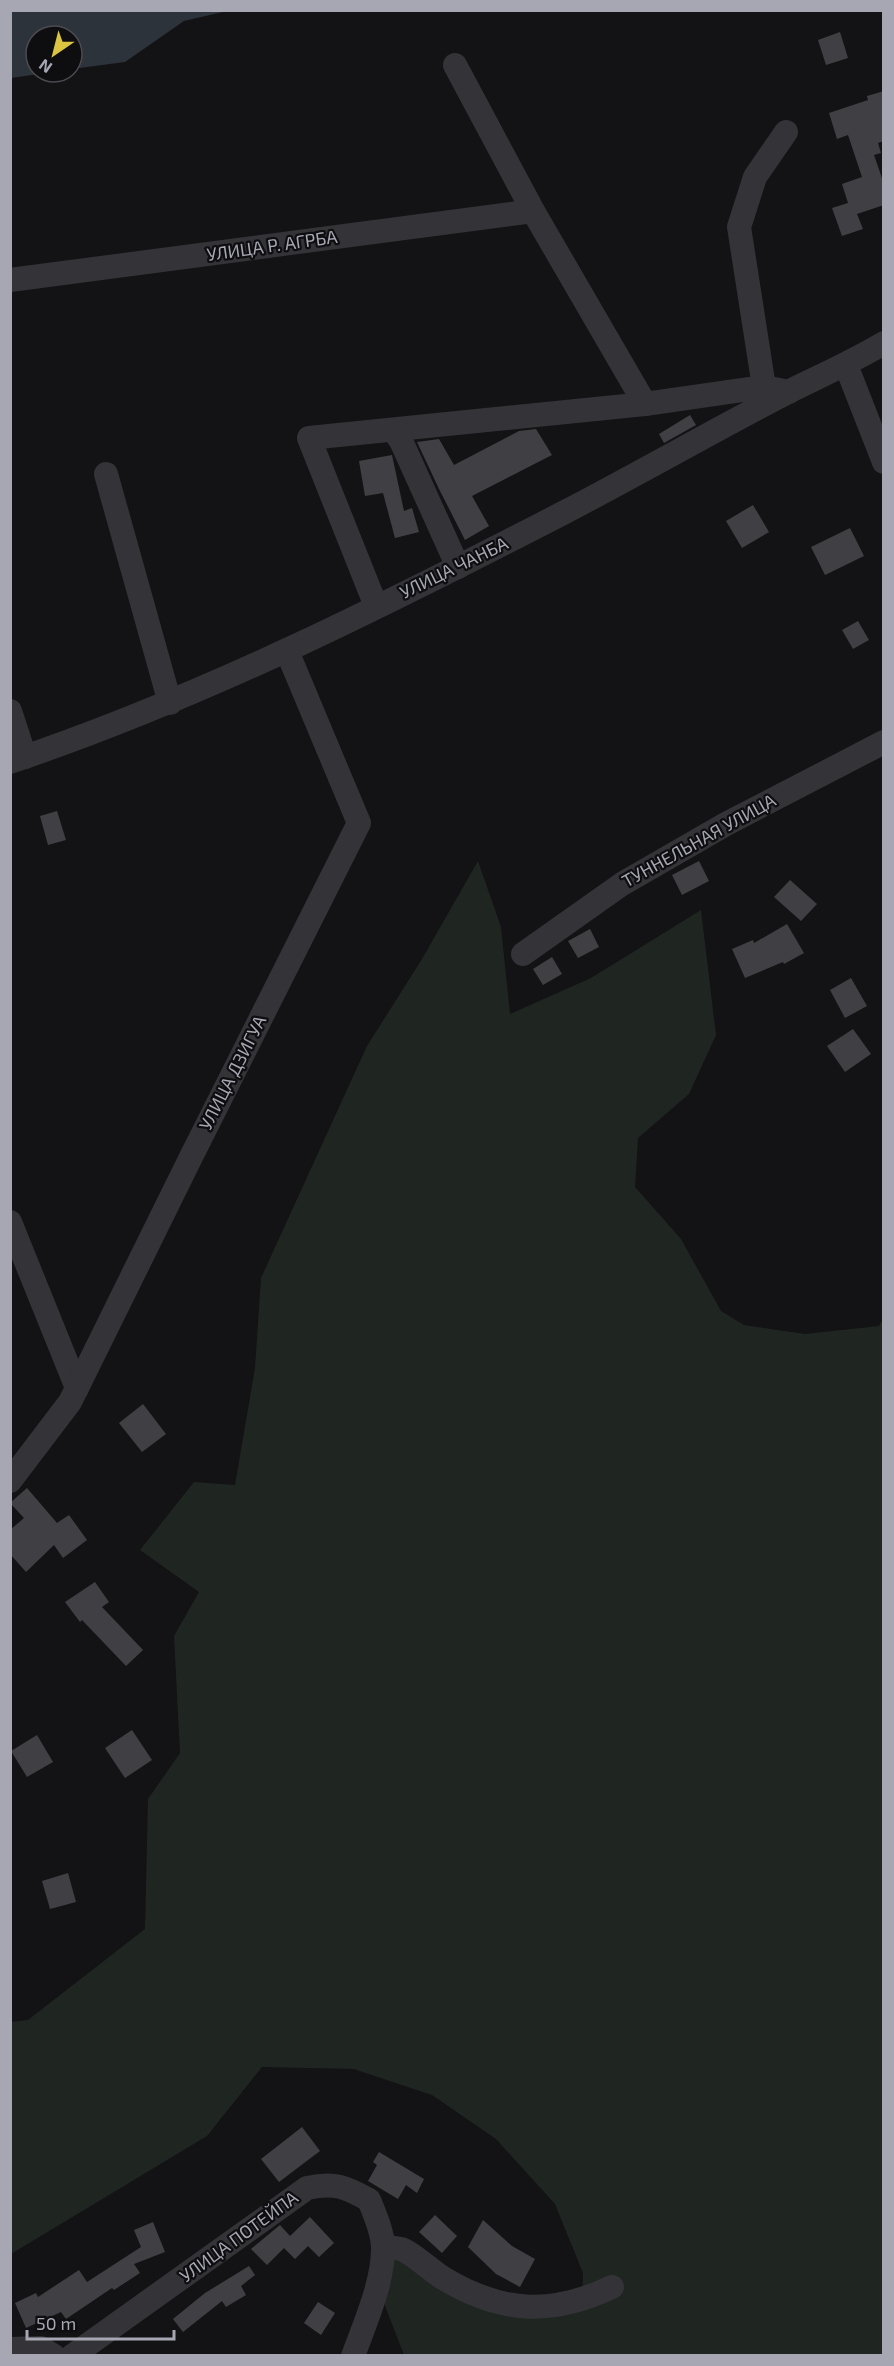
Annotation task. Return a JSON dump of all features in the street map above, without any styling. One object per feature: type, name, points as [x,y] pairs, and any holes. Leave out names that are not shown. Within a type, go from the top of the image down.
[{"type":"street","points":[[455,65],[533,211],[645,404]]},
{"type":"street","points":[[376,606],[309,438],[645,404],[762,398],[739,227],[755,177],[786,132]]},
{"type":"street","name":"УЛИЦА Р. АГРБА","points":[[10,280],[533,211]]},
{"type":"street","name":"УЛИЦА ЧАНБА","points":[[18,760],[170,703],[287,651],[458,567],[762,398],[789,392],[884,344]]},
{"type":"street","points":[[846,365],[884,462]]},
{"type":"street","points":[[394,430],[458,567]]},
{"type":"street","points":[[106,474],[170,703]]},
{"type":"street","name":"УЛИЦА ДЗИГУА","points":[[10,1481],[70,1402],[189,1159],[359,823],[287,651]]},
{"type":"street","points":[[10,711],[18,760]]},
{"type":"street","name":"ТУННЕЛЬНАЯ УЛИЦА","points":[[523,954],[622,884],[726,824],[884,742]]},
{"type":"street","points":[[10,1222],[77,1388]]},
{"type":"street","name":"УЛИЦА ПОТЕЙПА","points":[[72,2355],[307,2188],[325,2184],[345,2187],[369,2200],[383,2246],[372,2305],[352,2355]]},
{"type":"street","points":[[383,2246],[403,2250],[430,2270],[466,2291],[513,2305],[548,2307],[586,2299],[612,2287]]},
{"type":"street","points":[[10,2349],[41,2348],[54,2355]]},
{"type":"shaded area","points":[[11,10],[227,11],[184,21],[125,62],[84,67],[84,24],[24,24],[24,76],[11,78]]},
{"type":"shaded area","points":[[478,861],[501,927],[510,1014],[591,978],[701,910],[716,1035],[689,1094],[638,1138],[635,1187],[681,1239],[721,1311],[744,1325],[805,1334],[879,1326],[883,1319],[883,2355],[404,2355],[384,2303],[394,2257],[462,2297],[582,2307],[583,2273],[555,2204],[496,2139],[432,2095],[354,2069],[262,2067],[207,2136],[11,2254],[10,2022],[28,2020],[145,1929],[148,1799],[180,1753],[174,1636],[199,1592],[140,1550],[194,1482],[235,1485],[255,1368],[261,1278],[367,1046],[422,959]]},
{"type":"building","points":[[840,32],[848,58],[826,65],[818,40]]},
{"type":"building","points":[[884,91],[884,141],[878,143],[881,153],[874,155],[884,184],[884,205],[857,214],[863,229],[842,236],[832,208],[848,203],[842,184],[862,177],[848,135],[837,139],[829,113],[868,100],[867,96]]},
{"type":"building","points":[[690,415],[696,425],[664,443],[659,434]]},
{"type":"building","points":[[536,429],[552,455],[472,496],[489,526],[465,540],[417,442],[439,439],[454,465],[519,431]]},
{"type":"building","points":[[392,455],[404,511],[412,508],[419,532],[395,538],[383,493],[365,496],[359,461]]},
{"type":"building","points":[[753,505],[769,532],[742,548],[726,521]]},
{"type":"building","points":[[850,528],[864,556],[825,575],[811,547]]},
{"type":"building","points":[[858,621],[869,640],[853,649],[842,630]]},
{"type":"building","points":[[57,811],[66,840],[48,845],[40,816]]},
{"type":"building","points":[[699,861],[709,881],[682,895],[672,875]]},
{"type":"building","points":[[790,880],[817,904],[801,921],[774,897]]},
{"type":"building","points":[[787,924],[804,953],[784,964],[783,962],[745,978],[732,949],[753,940],[754,943]]},
{"type":"building","points":[[590,929],[599,947],[578,958],[568,941]]},
{"type":"building","points":[[552,957],[562,974],[543,985],[533,969]]},
{"type":"building","points":[[851,978],[867,1006],[845,1018],[830,990]]},
{"type":"building","points":[[853,1029],[871,1054],[845,1072],[827,1046]]},
{"type":"building","points":[[143,1404],[166,1434],[142,1452],[119,1423]]},
{"type":"building","points":[[27,1488],[57,1523],[69,1515],[87,1540],[63,1558],[54,1545],[26,1572],[10,1554],[10,1530],[24,1518],[10,1503]]},
{"type":"building","points":[[95,1582],[109,1602],[102,1607],[143,1650],[126,1666],[82,1620],[80,1622],[65,1602]]},
{"type":"building","points":[[132,1730],[152,1760],[125,1778],[105,1748]]},
{"type":"building","points":[[37,1735],[53,1762],[27,1777],[11,1751]]},
{"type":"building","points":[[68,1873],[76,1902],[50,1909],[42,1881]]},
{"type":"building","points":[[302,2127],[320,2151],[279,2182],[261,2159]]},
{"type":"building","points":[[379,2152],[424,2179],[417,2193],[406,2185],[398,2199],[368,2181],[377,2165],[373,2162]]},
{"type":"building","points":[[435,2215],[457,2236],[442,2253],[419,2232]]},
{"type":"building","points":[[310,2217],[334,2243],[319,2257],[308,2246],[295,2259],[284,2248],[267,2265],[251,2249],[280,2225],[290,2236]]},
{"type":"building","points":[[483,2220],[512,2246],[535,2259],[520,2287],[496,2274],[468,2247]]},
{"type":"building","points":[[153,2222],[165,2252],[134,2264],[140,2273],[114,2290],[112,2288],[66,2319],[61,2312],[26,2328],[15,2303],[36,2293],[38,2297],[79,2270],[87,2282],[141,2247],[134,2230]]},
{"type":"building","points":[[249,2266],[255,2275],[241,2286],[246,2295],[226,2307],[222,2301],[183,2332],[173,2319],[205,2293]]},
{"type":"building","points":[[318,2302],[335,2313],[321,2335],[304,2323]]}]
